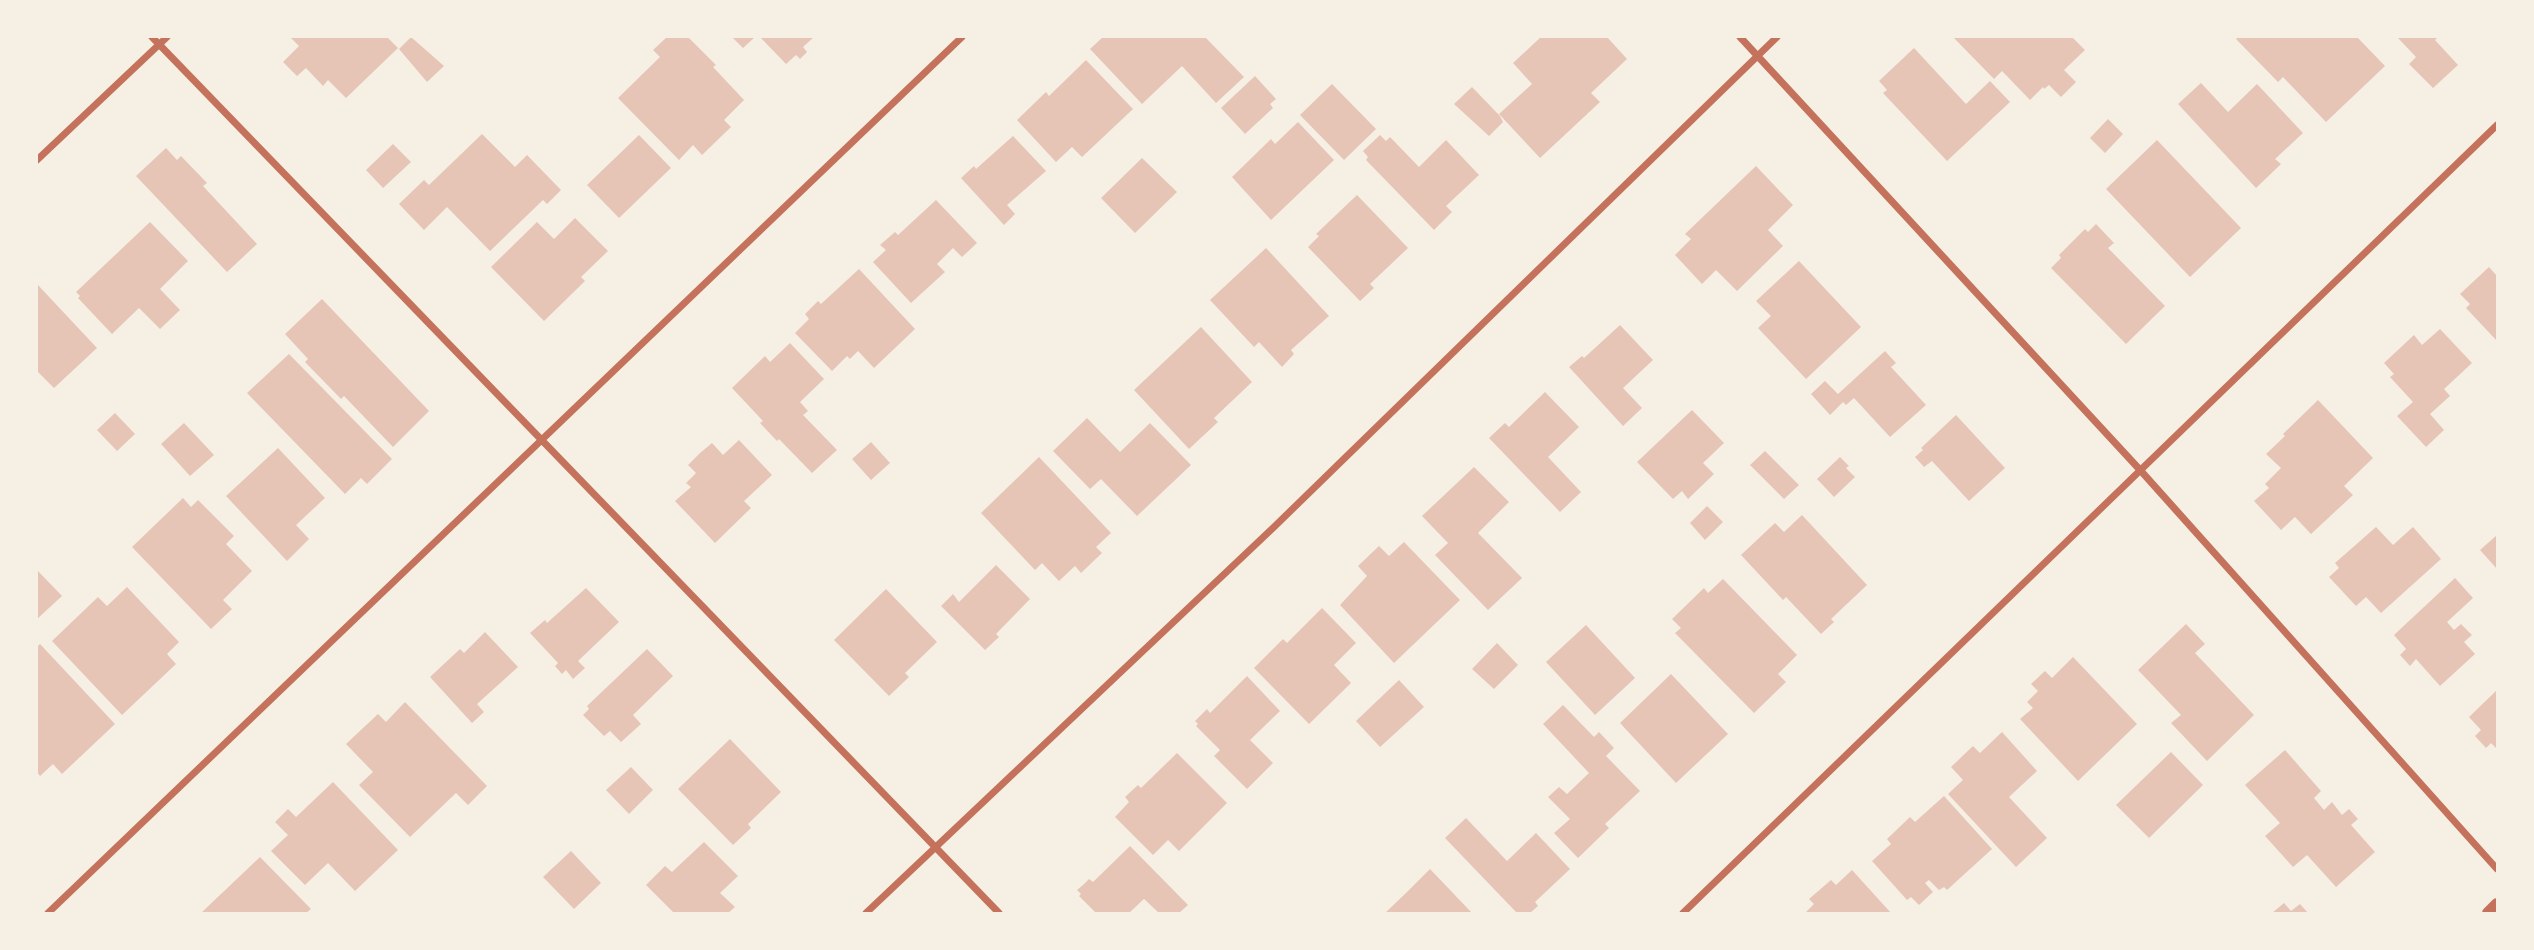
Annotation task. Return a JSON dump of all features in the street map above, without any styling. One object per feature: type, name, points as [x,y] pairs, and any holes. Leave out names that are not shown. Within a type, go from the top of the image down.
[{"type":"street","points":[[152,37],[999,913]]},
{"type":"street","points":[[37,160],[167,37]]},
{"type":"street","points":[[48,913],[962,37]]},
{"type":"street","points":[[1740,37],[2141,471],[2497,869]]},
{"type":"street","points":[[866,913],[1275,527],[1777,37]]},
{"type":"street","points":[[1683,913],[2497,125]]},
{"type":"street","points":[[2488,913],[2497,904]]},
{"type":"building","points":[[290,37],[387,37],[398,48],[346,98],[328,80],[323,86],[306,68],[297,76],[283,62],[299,46]]},
{"type":"building","points":[[411,37],[444,66],[427,82],[399,49]]},
{"type":"building","points":[[667,37],[688,37],[716,65],[713,67],[744,100],[724,120],[731,127],[702,155],[693,145],[679,160],[618,98],[660,57],[653,50]]},
{"type":"building","points":[[732,37],[755,37],[743,48]]},
{"type":"building","points":[[760,37],[814,37],[803,47],[807,52],[800,59],[796,55],[786,64]]},
{"type":"building","points":[[1103,37],[1205,37],[1244,77],[1216,103],[1182,66],[1142,104],[1090,49]]},
{"type":"building","points":[[1541,37],[1607,37],[1627,59],[1591,93],[1600,102],[1540,158],[1499,114],[1532,84],[1513,63]]},
{"type":"building","points":[[1953,37],[2072,37],[2085,50],[2064,70],[2076,82],[2061,97],[2049,85],[2044,89],[2043,87],[2030,100],[2002,71],[1994,79]]},
{"type":"building","points":[[2357,37],[2385,66],[2326,122],[2283,77],[2278,82],[2236,39]]},
{"type":"building","points":[[2397,37],[2438,37],[2435,40],[2458,65],[2433,88],[2409,64],[2416,57]]},
{"type":"building","points":[[1914,48],[1966,104],[1990,81],[2010,102],[1947,161],[1883,93],[1887,90],[1879,81]]},
{"type":"building","points":[[1086,60],[1133,109],[1082,157],[1072,147],[1056,162],[1017,120],[1046,92],[1049,96]]},
{"type":"building","points":[[1255,76],[1276,99],[1270,104],[1273,108],[1245,134],[1221,108]]},
{"type":"building","points":[[2201,83],[2228,112],[2257,84],[2303,133],[2275,159],[2281,164],[2256,188],[2178,104]]},
{"type":"building","points":[[1332,84],[1376,129],[1344,160],[1300,115]]},
{"type":"building","points":[[1472,87],[1503,122],[1489,136],[1454,104]]},
{"type":"building","points":[[2108,119],[2123,134],[2105,153],[2090,138]]},
{"type":"building","points":[[1298,122],[1334,160],[1271,220],[1232,177],[1271,139],[1275,144]]},
{"type":"building","points":[[482,134],[515,167],[527,155],[561,190],[547,204],[543,200],[490,251],[447,207],[424,230],[399,204],[424,180],[429,185]]},
{"type":"building","points":[[639,135],[671,168],[619,218],[587,185]]},
{"type":"building","points":[[1380,135],[1386,141],[1390,137],[1419,167],[1446,140],[1479,175],[1446,206],[1452,212],[1434,230],[1366,160],[1368,157],[1363,151]]},
{"type":"building","points":[[1013,136],[1046,171],[1007,205],[1015,214],[1004,225],[961,178],[974,166],[976,169]]},
{"type":"building","points":[[2157,140],[2241,228],[2190,277],[2106,189]]},
{"type":"building","points":[[393,144],[411,162],[383,188],[366,170]]},
{"type":"building","points":[[166,148],[177,160],[181,156],[207,183],[203,186],[257,244],[227,272],[136,176]]},
{"type":"building","points":[[1142,158],[1177,192],[1135,233],[1101,198]]},
{"type":"building","points":[[1756,166],[1793,205],[1768,230],[1783,246],[1737,291],[1716,270],[1702,284],[1675,255],[1691,239],[1685,234]]},
{"type":"building","points":[[1357,195],[1408,248],[1370,284],[1374,288],[1360,301],[1308,247],[1319,236],[1316,234]]},
{"type":"building","points":[[936,200],[977,243],[962,257],[953,248],[937,264],[945,272],[911,303],[873,262],[886,250],[880,245],[895,232],[898,235]]},
{"type":"building","points":[[575,218],[608,251],[581,277],[585,281],[544,321],[491,267],[537,222],[554,239]]},
{"type":"building","points":[[150,222],[188,261],[160,289],[180,310],[160,329],[139,308],[112,334],[78,298],[80,296],[76,292]]},
{"type":"building","points":[[2096,224],[2114,243],[2108,248],[2165,306],[2126,344],[2051,268],[2061,258],[2059,255],[2085,229],[2088,232]]},
{"type":"building","points":[[1266,248],[1329,316],[1291,350],[1294,354],[1282,367],[1259,342],[1254,347],[1210,300]]},
{"type":"building","points":[[1799,261],[1861,327],[1806,379],[1758,328],[1771,316],[1756,301]]},
{"type":"building","points":[[2489,267],[2497,276],[2497,341],[2466,308],[2470,304],[2460,294]]},
{"type":"building","points":[[859,269],[915,329],[874,368],[858,351],[850,359],[847,356],[832,371],[795,333],[809,319],[805,314],[818,301],[821,304]]},
{"type":"building","points":[[37,284],[97,348],[54,388],[37,371]]},
{"type":"building","points":[[322,299],[429,411],[393,447],[344,396],[341,399],[305,362],[308,359],[285,334]]},
{"type":"building","points":[[1620,325],[1653,360],[1623,388],[1642,408],[1623,426],[1569,367],[1582,356],[1584,358]]},
{"type":"building","points":[[1201,327],[1252,382],[1214,418],[1218,422],[1189,449],[1134,390]]},
{"type":"building","points":[[2440,329],[2472,363],[2444,389],[2450,396],[2430,414],[2444,430],[2426,447],[2397,416],[2413,402],[2390,377],[2394,374],[2384,363],[2414,335],[2422,345]]},
{"type":"building","points":[[790,343],[824,379],[800,402],[808,411],[803,415],[837,450],[812,473],[760,423],[763,421],[732,388],[765,356],[770,362]]},
{"type":"building","points":[[1885,351],[1896,363],[1891,367],[1926,405],[1890,437],[1854,398],[1846,405],[1843,402],[1830,415],[1811,394],[1825,381],[1838,394]]},
{"type":"building","points":[[289,354],[392,459],[367,484],[361,478],[345,494],[247,393]]},
{"type":"building","points":[[1545,392],[1579,427],[1548,457],[1581,492],[1560,512],[1489,438],[1505,423],[1509,427]]},
{"type":"building","points":[[2318,400],[2373,458],[2344,486],[2353,495],[2311,534],[2295,517],[2281,530],[2254,501],[2269,488],[2265,484],[2281,468],[2266,454]]},
{"type":"building","points":[[1692,410],[1724,443],[1703,463],[1714,474],[1688,499],[1682,491],[1673,499],[1637,462]]},
{"type":"building","points":[[115,413],[135,434],[117,451],[97,430]]},
{"type":"building","points":[[1956,415],[2005,468],[1969,501],[1932,461],[1924,467],[1915,457]]},
{"type":"building","points":[[1087,418],[1120,452],[1150,423],[1191,465],[1137,516],[1101,479],[1090,489],[1053,451]]},
{"type":"building","points":[[184,423],[214,455],[190,476],[161,444]]},
{"type":"building","points":[[739,440],[772,475],[744,501],[751,508],[715,543],[675,501],[691,487],[686,483],[696,473],[688,465],[700,453],[712,443],[723,455]]},
{"type":"building","points":[[871,442],[890,463],[871,480],[852,459]]},
{"type":"building","points":[[278,448],[325,498],[296,525],[309,539],[287,561],[226,496]]},
{"type":"building","points":[[1765,451],[1799,485],[1784,499],[1750,465]]},
{"type":"building","points":[[1039,457],[1111,533],[1096,547],[1102,553],[1081,573],[1075,566],[1059,581],[1042,563],[1035,570],[981,513]]},
{"type":"building","points":[[1840,457],[1855,477],[1834,497],[1817,479]]},
{"type":"building","points":[[1474,467],[1509,502],[1478,533],[1522,578],[1488,610],[1435,555],[1448,543],[1422,516]]},
{"type":"building","points":[[183,498],[191,507],[198,500],[234,536],[226,544],[252,571],[223,600],[232,609],[211,629],[132,547]]},
{"type":"building","points":[[1707,506],[1723,522],[1705,540],[1690,523]]},
{"type":"building","points":[[1802,515],[1867,585],[1831,619],[1834,622],[1821,634],[1786,597],[1783,600],[1741,555],[1775,523],[1784,532]]},
{"type":"building","points":[[2376,527],[2393,545],[2413,527],[2441,559],[2381,613],[2366,597],[2356,606],[2329,577],[2339,568],[2335,563]]},
{"type":"building","points":[[2497,535],[2497,569],[2480,550]]},
{"type":"building","points":[[1404,542],[1460,600],[1394,663],[1340,605],[1367,576],[1358,566],[1379,546],[1389,556]]},
{"type":"building","points":[[996,565],[1030,599],[996,634],[999,637],[985,650],[941,606],[953,594],[959,602]]},
{"type":"building","points":[[37,570],[62,596],[37,619]]},
{"type":"building","points":[[2455,578],[2473,598],[2447,622],[2454,630],[2461,624],[2472,635],[2464,642],[2475,654],[2440,686],[2416,659],[2410,666],[2400,655],[2406,649],[2394,635]]},
{"type":"building","points":[[1723,579],[1797,655],[1778,674],[1786,682],[1754,713],[1675,633],[1681,628],[1672,619],[1704,588],[1708,593]]},
{"type":"building","points":[[127,587],[179,642],[167,654],[176,664],[122,715],[52,641],[98,597],[107,606]]},
{"type":"building","points":[[586,588],[619,622],[578,661],[585,668],[573,679],[566,670],[562,674],[555,666],[558,663],[530,633],[545,620],[547,623]]},
{"type":"building","points":[[886,589],[937,642],[905,673],[909,677],[889,696],[834,640]]},
{"type":"building","points":[[1322,608],[1356,643],[1334,665],[1351,683],[1309,724],[1254,668],[1283,639],[1287,643]]},
{"type":"building","points":[[2186,624],[2205,644],[2195,653],[2254,715],[2207,761],[2171,723],[2181,715],[2138,670]]},
{"type":"building","points":[[1586,625],[1635,678],[1595,715],[1546,662]]},
{"type":"building","points":[[485,632],[518,667],[477,704],[484,712],[472,723],[430,677],[460,649],[464,653]]},
{"type":"building","points":[[1497,643],[1518,665],[1494,689],[1472,669]]},
{"type":"building","points":[[40,644],[115,724],[62,774],[53,764],[40,776],[37,772],[37,647]]},
{"type":"building","points":[[647,649],[673,676],[633,715],[641,724],[621,742],[610,731],[604,736],[583,715],[589,709],[587,706]]},
{"type":"building","points":[[2073,657],[2137,724],[2078,781],[2020,719],[2033,708],[2027,702],[2038,691],[2031,684],[2045,671],[2052,678]]},
{"type":"building","points":[[1671,674],[1728,734],[1676,783],[1620,723]]},
{"type":"building","points":[[1247,676],[1280,711],[1250,740],[1273,763],[1247,789],[1214,756],[1220,750],[1196,726],[1198,724],[1195,721],[1207,709],[1210,713]]},
{"type":"building","points":[[1399,680],[1424,707],[1380,747],[1356,721]]},
{"type":"building","points":[[2497,690],[2497,749],[2491,743],[2486,748],[2475,736],[2481,730],[2469,717]]},
{"type":"building","points":[[405,702],[487,786],[468,805],[456,793],[410,837],[359,785],[373,772],[346,744],[378,714],[386,722]]},
{"type":"building","points":[[1563,705],[1594,737],[1599,732],[1614,748],[1606,756],[1640,791],[1605,824],[1609,828],[1578,858],[1554,833],[1570,819],[1548,797],[1559,787],[1567,794],[1589,773],[1543,724]]},
{"type":"building","points":[[2002,732],[2037,771],[2009,797],[2047,838],[2016,867],[1948,794],[1963,780],[1951,767],[1973,746],[1980,753]]},
{"type":"building","points":[[730,739],[781,792],[748,824],[751,828],[733,845],[678,789]]},
{"type":"building","points":[[2285,750],[2321,791],[2314,798],[2324,810],[2332,802],[2342,815],[2349,809],[2358,819],[2351,825],[2375,852],[2336,887],[2307,855],[2293,867],[2265,836],[2280,823],[2245,785]]},
{"type":"building","points":[[2171,752],[2203,785],[2149,838],[2116,805]]},
{"type":"building","points":[[1177,753],[1227,803],[1179,851],[1168,840],[1153,855],[1115,817],[1129,802],[1125,797],[1138,785],[1141,788]]},
{"type":"building","points":[[631,767],[653,790],[629,814],[606,790]]},
{"type":"building","points":[[333,782],[398,850],[355,891],[328,863],[305,885],[271,851],[288,835],[275,822],[288,809],[296,817]]},
{"type":"building","points":[[1944,796],[1992,849],[1947,890],[1944,887],[1939,890],[1929,880],[1925,883],[1933,892],[1919,905],[1911,897],[1907,900],[1872,861],[1891,844],[1887,839],[1910,817],[1915,822]]},
{"type":"building","points":[[1466,818],[1507,861],[1536,833],[1570,869],[1535,902],[1538,906],[1530,913],[1517,913],[1445,838]]},
{"type":"building","points":[[704,842],[738,876],[720,893],[735,907],[728,913],[674,913],[646,885],[665,866],[672,872]]},
{"type":"building","points":[[1130,846],[1188,905],[1179,913],[1159,913],[1144,899],[1129,913],[1096,913],[1079,896],[1081,894],[1077,890],[1089,879],[1093,882]]},
{"type":"building","points":[[571,851],[601,883],[574,909],[543,877]]},
{"type":"building","points":[[260,857],[311,909],[306,913],[201,913]]},
{"type":"building","points":[[1430,869],[1472,913],[1385,913],[1405,894]]},
{"type":"building","points":[[1852,870],[1891,913],[1806,912],[1814,904],[1809,899],[1831,880],[1836,885]]},
{"type":"building","points":[[2284,903],[2291,911],[2300,904],[2308,913],[2272,913]]}]
